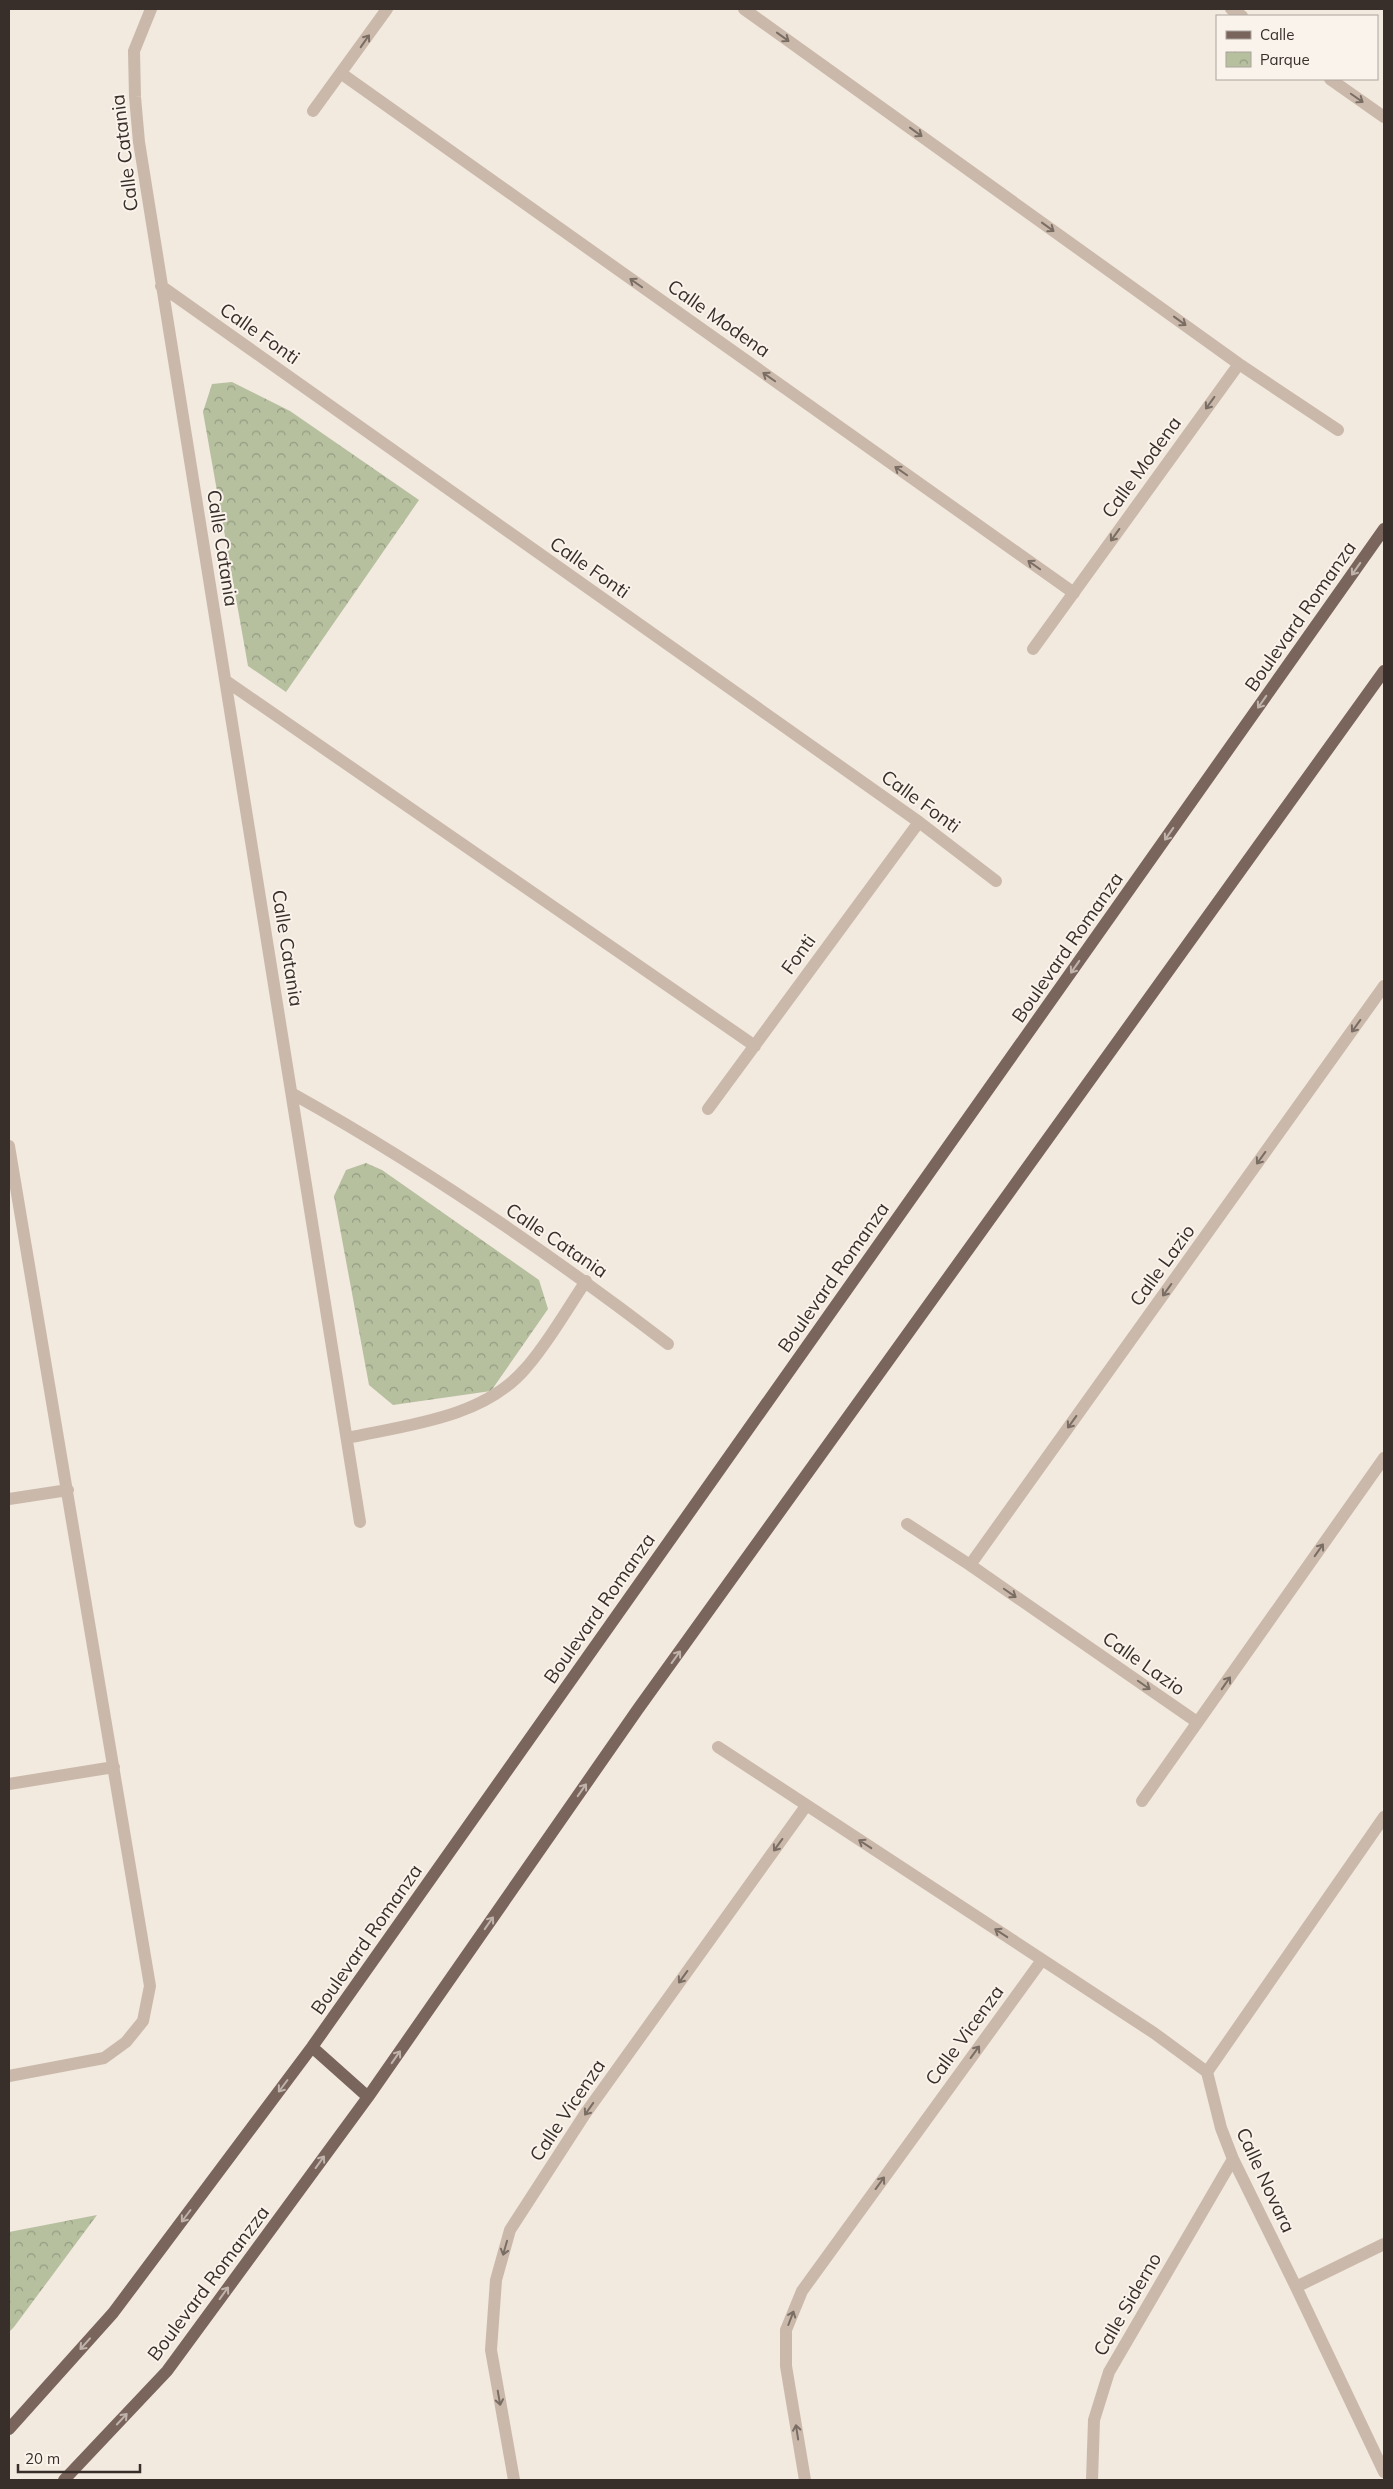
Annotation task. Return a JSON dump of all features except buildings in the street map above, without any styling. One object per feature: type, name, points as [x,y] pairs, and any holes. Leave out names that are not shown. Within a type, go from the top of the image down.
[{"type":"main road","name":"Boulevard Romanza","points":[[312,2047],[1384,529]]},
{"type":"main road","points":[[9,2429],[113,2313],[312,2047],[368,2096],[638,1709],[1384,671]]},
{"type":"main road","name":"Boulevard Romanzza","points":[[64,2480],[167,2371],[368,2096]]},
{"type":"street","name":"Calle Catania","points":[[151,9],[134,51],[135,97],[139,142],[293,1094],[360,1522]]},
{"type":"street","points":[[313,111],[342,74],[387,9]]},
{"type":"street","points":[[744,9],[1239,364],[1338,430]]},
{"type":"street","name":"Calle Modena","points":[[342,74],[1074,593]]},
{"type":"street","points":[[1331,80],[1384,117]]},
{"type":"street","name":"Calle Fonti","points":[[161,286],[919,822],[996,881]]},
{"type":"street","name":"Calle Modena","points":[[1033,649],[1239,364]]},
{"type":"street","points":[[226,681],[755,1046]]},
{"type":"street","name":"Fonti","points":[[708,1109],[919,822]]},
{"type":"street","name":"Calle Lazio","points":[[970,1565],[1384,986]]},
{"type":"street","name":"Calle Catania","points":[[293,1094],[394,1153],[586,1281],[668,1344]]},
{"type":"street","points":[[9,1146],[13,1194],[68,1490],[150,1986],[143,2021],[126,2042],[104,2058],[9,2076]]},
{"type":"street","points":[[347,1438],[432,1419],[488,1400],[525,1370],[586,1281]]},
{"type":"street","points":[[1142,1801],[1384,1458]]},
{"type":"street","points":[[9,1499],[68,1490]]},
{"type":"street","name":"Calle Lazio","points":[[907,1524],[970,1565],[1198,1722]]},
{"type":"street","points":[[718,1747],[1154,2033],[1207,2072],[1384,1817]]},
{"type":"street","points":[[9,1784],[114,1767]]},
{"type":"street","name":"Calle Vicenza","points":[[514,2480],[491,2350],[496,2280],[510,2230],[585,2114],[806,1806]]},
{"type":"street","name":"Calle Vicenza","points":[[805,2480],[786,2366],[786,2330],[802,2291],[1042,1960]]},
{"type":"street","name":"Calle Novara","points":[[1207,2072],[1221,2128],[1232,2159],[1296,2287],[1384,2472]]},
{"type":"street","name":"Calle Siderno","points":[[1092,2480],[1094,2420],[1109,2372],[1232,2159]]},
{"type":"street","points":[[1296,2287],[1384,2244]]},
{"type":"green space","points":[[232,382],[290,411],[419,500],[286,692],[248,666],[203,412],[212,384]]},
{"type":"green space","points":[[366,1163],[382,1170],[539,1280],[548,1309],[491,1391],[393,1405],[369,1385],[334,1196],[346,1170]]},
{"type":"green space","points":[[97,2215],[14,2327],[9,2332],[9,2232]]}]
